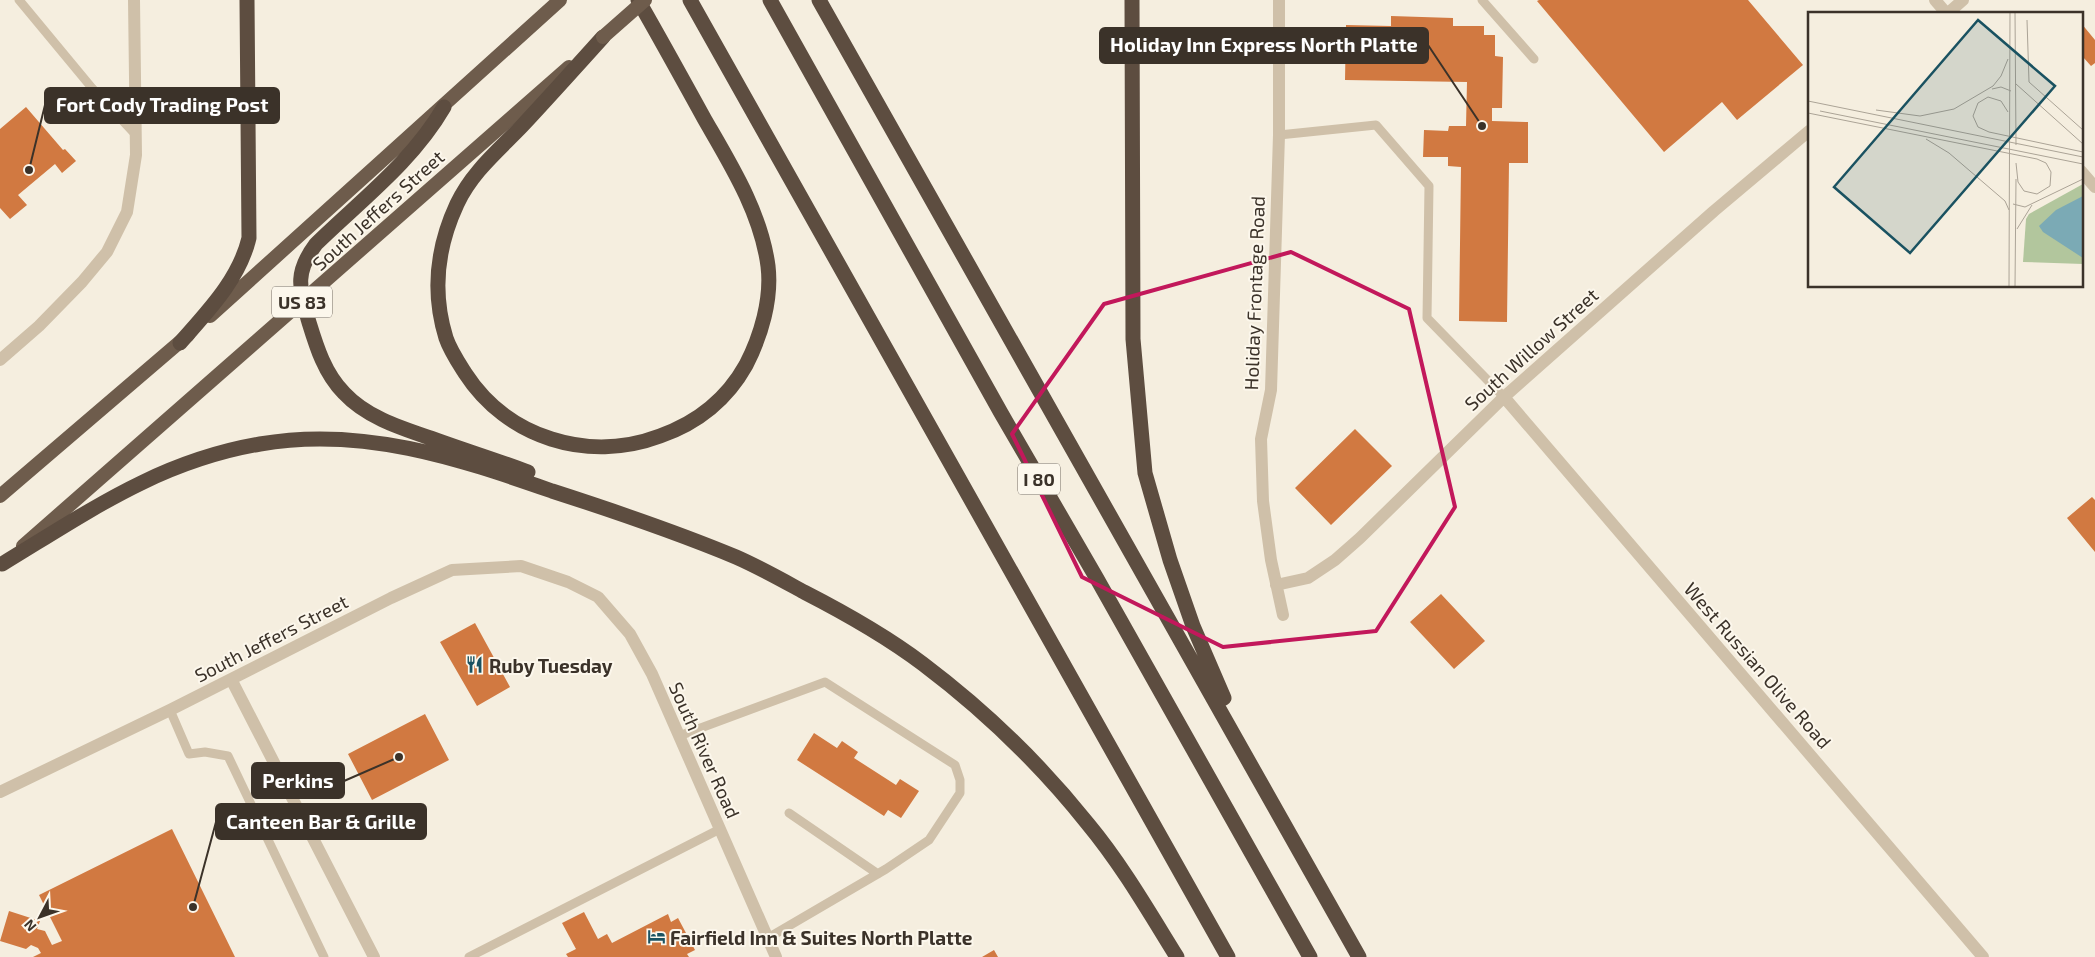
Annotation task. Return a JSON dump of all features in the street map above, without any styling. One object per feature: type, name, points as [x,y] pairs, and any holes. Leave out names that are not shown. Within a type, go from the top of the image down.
[{"type":"highway","points":[[180,343],[209,309],[237,271],[243,260],[249,238],[247,0]]},
{"type":"highway","name":"South Jeffers Street","points":[[0,496],[180,343],[444,107],[560,0]]},
{"type":"highway","points":[[603,37],[520,128],[483,163],[458,201],[445,232],[438,268],[437,295],[446,339],[472,383],[491,404],[518,424],[546,438],[571,445],[598,448],[650,440],[676,431],[701,416],[721,400],[739,377],[750,356],[761,328],[767,300],[768,267],[759,227],[741,186],[638,0]]},
{"type":"highway","name":"South Jeffers Street","points":[[1,565],[645,0]]},
{"type":"highway","points":[[690,0],[1228,957]]},
{"type":"highway","name":"I 80","points":[[770,0],[1001,413],[1096,577],[1310,957]]},
{"type":"highway","points":[[819,0],[1359,957]]},
{"type":"highway","points":[[1132,0],[1133,339],[1145,472],[1170,560],[1194,626],[1217,684],[1274,806]]},
{"type":"highway","points":[[444,107],[410,154],[316,244],[306,258],[300,281],[303,301],[316,347],[325,365],[343,392],[367,411],[408,431],[538,476],[632,518]]},
{"type":"highway","points":[[1,565],[115,496],[168,469],[191,460],[252,445],[300,440],[342,439],[426,451],[477,465],[632,518],[746,562],[869,628],[922,663],[1003,732],[1089,824],[1128,878],[1177,957]]},
{"type":"street","points":[[0,360],[39,326],[82,282],[107,252],[127,212],[136,155],[134,0]]},
{"type":"street","name":"Holiday Frontage Road","points":[[1279,0],[1279,135],[1272,390],[1261,439],[1263,501],[1276,585],[1284,615]]},
{"type":"street","points":[[1935,0],[1945,12]]},
{"type":"street","points":[[1949,12],[1963,0]]},
{"type":"street","name":"South Willow Street","points":[[1276,585],[1308,578],[1335,560],[1360,538],[1504,397],[1699,224],[1808,132]]},
{"type":"street","points":[[2082,172],[2095,187]]},
{"type":"street","name":"West Russian Olive Road","points":[[1504,397],[1983,957]]},
{"type":"street","name":"South Jeffers Street","points":[[0,792],[170,710],[391,598],[452,570],[521,566],[568,582]]},
{"type":"street","name":"South River Road","points":[[568,582],[598,596],[630,634],[652,674],[776,957]]},
{"type":"street","points":[[231,679],[374,957]]},
{"type":"lane","points":[[19,0],[92,88],[135,134]]},
{"type":"lane","points":[[1482,0],[1534,59]]},
{"type":"lane","points":[[1279,135],[1376,125],[1430,186],[1427,318],[1504,397]]},
{"type":"lane","points":[[679,736],[825,682],[955,765],[960,780],[960,793],[930,840],[878,874],[768,938]]},
{"type":"lane","points":[[170,710],[190,754],[205,752],[228,756],[324,957]]},
{"type":"lane","points":[[789,813],[878,874]]},
{"type":"lane","points":[[469,957],[720,829]]},
{"type":"highlighted area","points":[[1291,252],[1409,309],[1455,507],[1376,631],[1223,647],[1082,577],[1012,434],[1104,304]]},
{"type":"building","points":[[1748,0],[1803,65],[1737,120],[1722,102],[1664,152],[1537,1]]},
{"type":"building","points":[[1391,16],[1453,18],[1453,26],[1484,26],[1484,35],[1495,35],[1495,56],[1503,57],[1502,108],[1492,108],[1492,121],[1528,122],[1528,163],[1509,163],[1507,322],[1459,321],[1461,167],[1448,166],[1448,157],[1423,157],[1424,130],[1448,131],[1449,126],[1466,126],[1467,82],[1345,80],[1346,25],[1391,26]]},
{"type":"building","points":[[2082,24],[2095,40],[2095,63],[2091,66],[2083,57]]},
{"type":"building","points":[[26,107],[63,150],[65,149],[76,161],[62,173],[55,164],[18,195],[27,205],[10,219],[0,208],[0,129]]},
{"type":"building","points":[[1355,429],[1392,466],[1331,525],[1295,488]]},
{"type":"building","points":[[2092,497],[2095,500],[2095,552],[2067,518]]},
{"type":"building","points":[[1441,594],[1485,641],[1454,669],[1410,622]]},
{"type":"building","name":"Ruby Tuesday","points":[[475,623],[510,687],[477,706],[440,642]]},
{"type":"building","points":[[425,714],[449,760],[372,800],[348,754]]},
{"type":"building","points":[[814,733],[837,748],[842,741],[858,752],[854,758],[896,785],[900,779],[919,791],[901,818],[888,810],[884,816],[797,760]]},
{"type":"building","points":[[172,829],[235,957],[33,957],[41,953],[38,948],[31,945],[26,949],[0,941],[9,911],[40,921],[37,929],[45,931],[52,945],[62,941],[39,895]]},
{"type":"building","name":"Fairfield Inn & Suites North Platte","points":[[584,912],[598,939],[607,934],[612,943],[668,914],[671,922],[678,918],[695,950],[687,954],[689,957],[568,957],[566,954],[576,949],[562,923]]},
{"type":"building","points":[[994,950],[998,957],[982,957]]},
{"type":"place","name":"Holiday Inn Express North Platte","points":[[1482,126]]},
{"type":"place","name":"Fort Cody Trading Post","points":[[29,170]]},
{"type":"place","name":"Ruby Tuesday","points":[[475,665]]},
{"type":"place","name":"Perkins","points":[[399,757]]},
{"type":"place","name":"Canteen Bar & Grille","points":[[193,907]]},
{"type":"place","name":"Fairfield Inn & Suites North Platte","points":[[656,937]]}]
